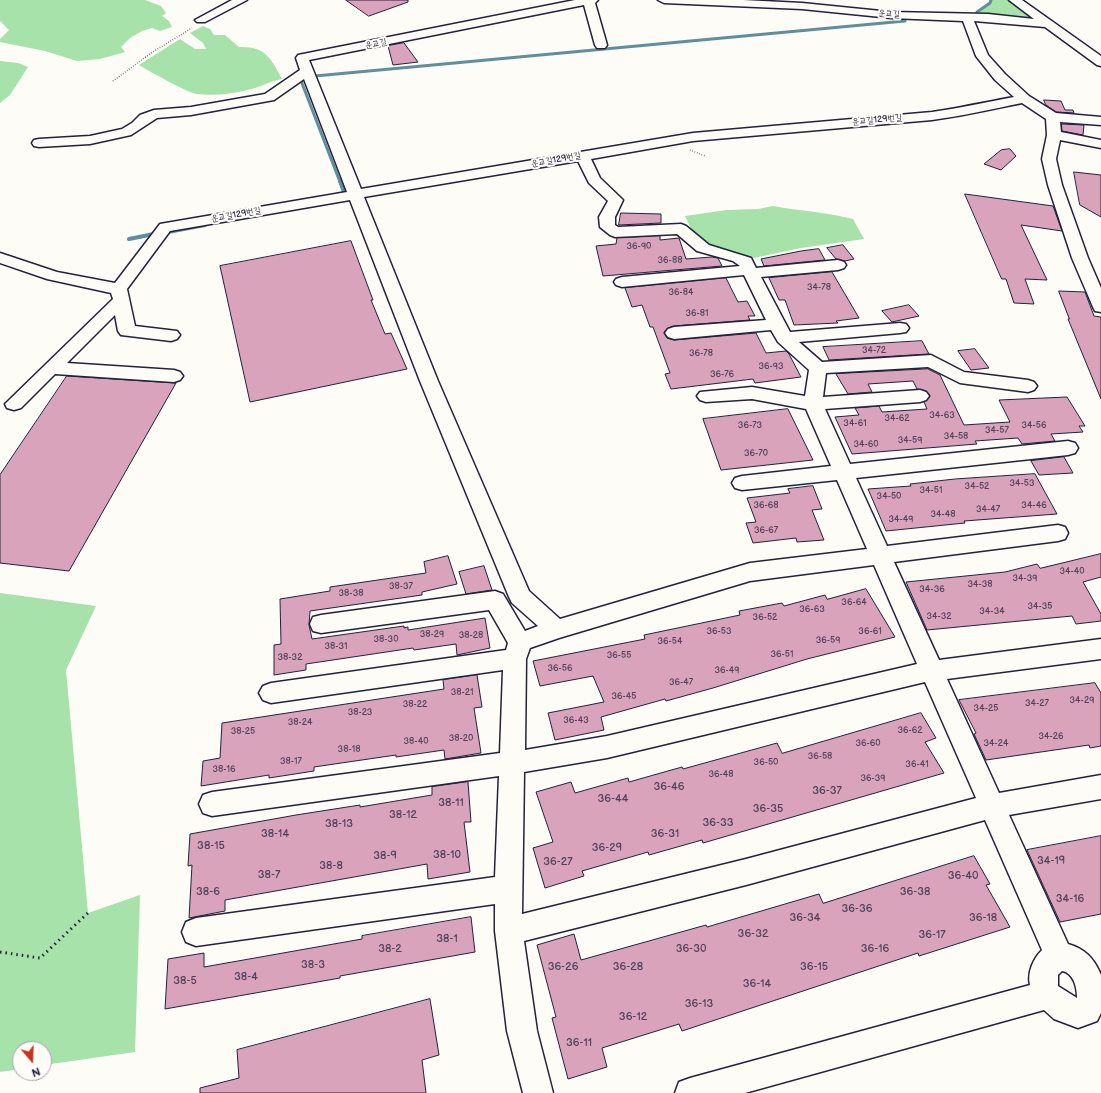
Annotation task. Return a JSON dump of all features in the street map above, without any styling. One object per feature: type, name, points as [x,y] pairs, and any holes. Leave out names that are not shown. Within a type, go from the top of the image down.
[{"type":"street","points":[[201,20],[241,0]]},
{"type":"street","name":"운교길","points":[[664,0],[802,6],[891,15],[967,17],[1048,24]]},
{"type":"street","points":[[1015,0],[1100,60]]},
{"type":"street","points":[[591,1],[601,45]]},
{"type":"street","name":"운교길","points":[[556,629],[520,597],[429,380],[302,58],[591,1]]},
{"type":"street","points":[[967,17],[982,56],[1000,77],[1024,98],[1053,117],[1101,121]]},
{"type":"street","points":[[39,143],[90,140],[126,132],[137,126],[145,118],[154,114],[191,111],[269,97],[307,71]]},
{"type":"street","name":"운교길129번길","points":[[14,404],[53,368],[120,294],[165,227],[693,137],[962,112],[1024,98]]},
{"type":"street","points":[[1053,117],[1054,135],[1049,159],[1054,185],[1080,258],[1101,307]]},
{"type":"street","points":[[1054,135],[1101,144]]},
{"type":"street","points":[[582,155],[594,180],[616,200],[607,217],[608,226],[615,232],[681,229],[703,248],[739,258],[745,262],[781,331],[818,368],[931,361],[960,377],[1028,386]]},
{"type":"street","points":[[0,258],[53,276],[120,294],[127,331],[171,335]]},
{"type":"street","points":[[622,282],[838,265]]},
{"type":"street","points":[[674,333],[900,328]]},
{"type":"street","points":[[53,368],[174,376]]},
{"type":"street","points":[[818,368],[813,404],[1059,956]]},
{"type":"street","points":[[706,396],[752,393],[813,404],[920,396]]},
{"type":"street","points":[[742,483],[1068,448]]},
{"type":"street","points":[[271,693],[518,651],[556,629],[750,572],[879,554],[1058,533]]},
{"type":"street","points":[[321,624],[495,600],[518,651],[512,763],[508,889],[509,931],[522,1031],[538,1093]]},
{"type":"street","points":[[212,804],[512,763],[607,747],[931,671],[1101,649]]},
{"type":"street","points":[[509,931],[746,872],[991,806],[1101,787]]},
{"type":"street","points":[[196,932],[508,889]]},
{"type":"street","points":[[1059,956],[1074,959],[1098,978],[1100,996],[1096,1008],[1086,1013],[1077,1014],[1067,1010],[1047,995],[1042,984],[1043,970],[1051,960],[1059,956]]},
{"type":"street","points":[[690,1093],[1047,995]]},
{"type":"path","points":[[112,81],[150,53],[201,20]]},
{"type":"path","points":[[0,952],[40,958],[88,914]]},
{"type":"green space","points":[[0,0],[145,0],[161,6],[166,13],[162,16],[169,21],[172,27],[160,31],[152,28],[142,31],[130,38],[121,47],[125,52],[100,59],[77,61],[45,51],[0,42],[0,39],[9,30],[0,21]]},
{"type":"green space","points":[[991,0],[1015,0],[1048,24],[988,18],[977,12],[990,3]]},
{"type":"green space","points":[[203,26],[210,29],[214,35],[225,35],[239,47],[248,47],[261,51],[270,59],[282,79],[235,93],[203,95],[192,93],[177,86],[139,65],[180,39],[195,49],[206,49],[203,43],[190,33]]},
{"type":"green space","points":[[0,61],[18,63],[28,67],[10,95],[0,103]]},
{"type":"green space","points":[[773,206],[853,219],[864,239],[801,248],[749,259],[711,247],[694,235],[685,216],[727,210],[758,209]]},
{"type":"green space","points":[[0,593],[96,606],[66,670],[88,913],[140,895],[135,1052],[52,1064],[52,1041],[12,1041],[12,1070],[0,1072]]},
{"type":"building","points":[[346,0],[408,0],[408,2],[369,16]]},
{"type":"building","points":[[404,43],[418,62],[393,65],[388,46]]},
{"type":"building","points":[[1044,100],[1061,101],[1065,110],[1073,110],[1074,113],[1056,112],[1046,105]]},
{"type":"building","points":[[1062,124],[1084,125],[1083,135],[1062,131]]},
{"type":"building","points":[[1010,149],[1016,156],[1001,170],[984,164],[1001,150]]},
{"type":"building","points":[[1074,172],[1101,175],[1101,217],[1080,205]]},
{"type":"building","points":[[965,194],[1053,206],[1062,231],[1021,225],[1047,280],[1025,279],[1034,304],[1014,303],[1006,279],[1002,279]]},
{"type":"building","points":[[621,213],[661,214],[661,223],[619,225]]},
{"type":"building","points":[[660,236],[660,240],[679,238],[686,259],[718,258],[722,266],[603,276],[596,246],[616,244],[617,238]]},
{"type":"building","points":[[351,241],[373,300],[371,300],[385,334],[391,333],[407,369],[250,402],[220,266]]},
{"type":"building","points":[[843,245],[854,259],[845,261],[836,259],[827,248]]},
{"type":"building","points":[[819,249],[825,260],[764,266],[761,259],[801,251]]},
{"type":"building","points":[[832,272],[859,318],[836,321],[838,323],[794,325],[785,300],[779,300],[769,278]]},
{"type":"building","points":[[726,278],[738,302],[747,301],[755,316],[748,316],[750,320],[674,326],[668,328],[664,332],[667,338],[674,340],[756,333],[766,353],[786,351],[801,377],[755,383],[753,379],[671,389],[665,374],[670,373],[653,327],[650,327],[642,305],[632,307],[625,288]]},
{"type":"building","points":[[1059,291],[1085,292],[1094,316],[1101,317],[1101,399],[1068,319]]},
{"type":"building","points":[[909,305],[919,316],[892,322],[882,311]]},
{"type":"building","points":[[922,341],[929,354],[829,360],[823,347]]},
{"type":"building","points":[[975,349],[989,368],[971,370],[958,351]]},
{"type":"building","points":[[928,369],[940,375],[964,425],[1010,422],[999,400],[1067,397],[1085,426],[1079,426],[1083,432],[1051,434],[1055,441],[1022,444],[1018,438],[975,441],[977,444],[852,454],[835,417],[859,415],[855,408],[879,406],[882,412],[927,409],[924,402],[930,396],[926,391],[917,389],[913,381],[868,384],[872,392],[848,394],[836,374]]},
{"type":"building","points":[[67,376],[176,383],[69,571],[0,563],[0,475]]},
{"type":"building","points":[[788,409],[813,460],[721,470],[703,419]]},
{"type":"building","points":[[1064,457],[1073,473],[1039,475],[1031,461]]},
{"type":"building","points":[[1035,474],[1057,514],[964,521],[965,523],[886,531],[868,489],[911,486],[910,484],[955,479]]},
{"type":"building","points":[[813,486],[822,509],[812,510],[824,540],[797,542],[796,538],[753,543],[746,523],[756,522],[747,498],[790,493],[788,489]]},
{"type":"building","points":[[1101,554],[1101,577],[1083,582],[1101,614],[1101,621],[1076,624],[1072,616],[927,630],[906,582],[1005,572],[1037,564],[1040,568]]},
{"type":"building","points":[[448,556],[457,584],[422,592],[422,595],[310,611],[309,625],[312,639],[404,626],[404,628],[408,627],[408,630],[485,618],[490,648],[457,655],[456,644],[414,650],[413,648],[306,664],[306,670],[274,675],[274,645],[281,644],[280,599],[330,591],[330,587],[426,573],[424,562]]},
{"type":"building","points":[[484,566],[492,590],[466,594],[459,572]]},
{"type":"building","points":[[866,589],[895,637],[807,659],[713,688],[666,701],[665,699],[601,717],[604,730],[555,740],[548,713],[604,702],[593,676],[540,686],[533,661],[645,639],[644,635],[740,615],[739,611],[782,603],[784,606],[825,595],[827,599]]},
{"type":"building","points":[[477,675],[482,707],[474,708],[481,753],[445,759],[444,750],[396,757],[396,755],[314,767],[314,771],[269,778],[269,775],[201,786],[203,761],[220,758],[222,723],[444,689],[443,680]]},
{"type":"building","points":[[1095,683],[1101,693],[1101,746],[1090,748],[1089,745],[986,760],[974,734],[976,733],[959,700]]},
{"type":"building","points":[[921,713],[936,738],[925,742],[944,773],[703,843],[702,840],[649,855],[648,852],[582,871],[584,876],[545,888],[533,848],[553,842],[536,792],[571,782],[575,793],[628,778],[629,782],[682,767],[683,769],[777,743],[782,753]]},
{"type":"building","points":[[468,782],[471,822],[464,822],[470,872],[428,879],[427,864],[225,900],[225,911],[189,918],[192,865],[188,866],[190,834],[296,815],[360,805],[360,807],[432,795],[432,787]]},
{"type":"building","points":[[1101,836],[1101,914],[1060,922],[1027,850]]},
{"type":"building","points":[[974,856],[990,884],[986,885],[1010,927],[919,956],[918,953],[682,1031],[679,1024],[602,1048],[607,1067],[568,1079],[552,1018],[556,1017],[537,945],[574,934],[581,960],[706,925],[707,927],[819,894],[823,903]]},
{"type":"building","points":[[471,917],[475,952],[165,1009],[168,959],[204,953],[204,967],[362,939],[362,936]]},
{"type":"building","points":[[430,999],[439,1055],[422,1060],[426,1093],[200,1093],[200,1088],[239,1078],[237,1050]]},
{"type":"waterway","points":[[977,12],[990,3],[991,0]]},
{"type":"waterway","points":[[315,76],[905,21]]},
{"type":"waterway","points":[[303,78],[300,78],[340,182]]},
{"type":"waterway","points":[[340,181],[344,192]]},
{"type":"waterway","points":[[168,232],[205,225]]},
{"type":"waterway","points":[[129,239],[154,234]]}]
